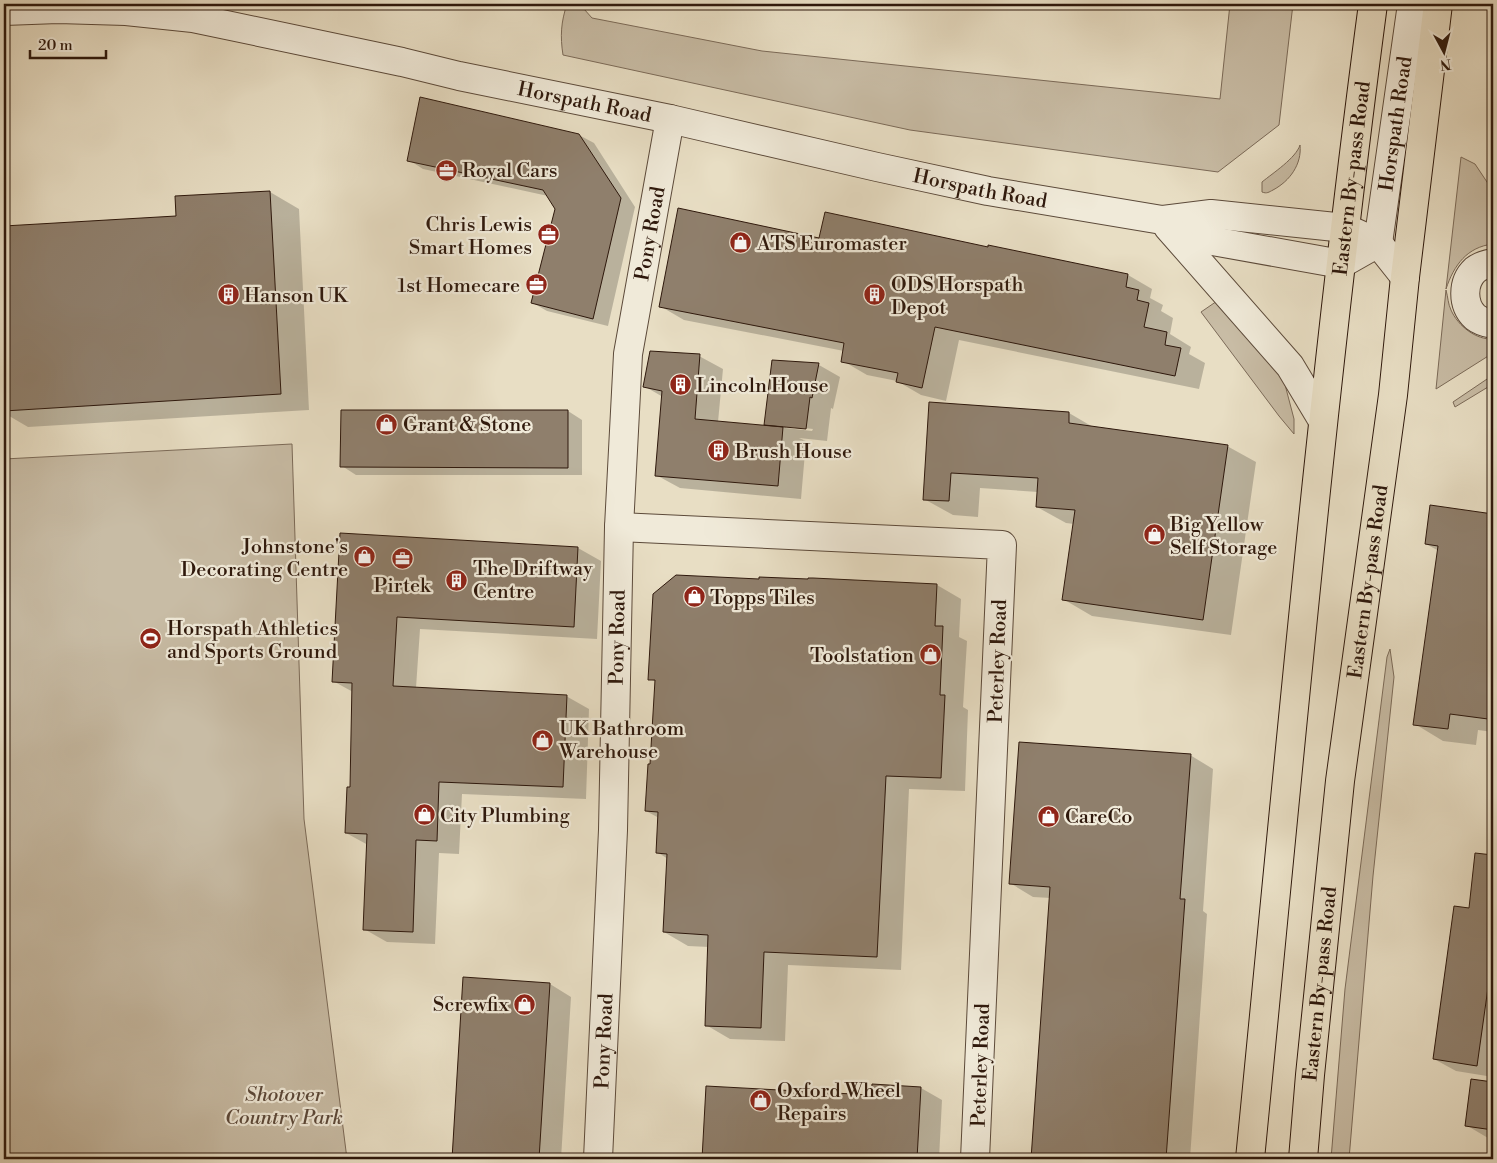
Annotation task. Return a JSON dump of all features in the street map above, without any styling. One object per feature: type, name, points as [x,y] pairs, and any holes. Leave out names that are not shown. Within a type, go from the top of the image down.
[{"type":"highway","name":"Eastern By-pass Road","points":[[1250,1159],[1323,421],[1340,264],[1373,4]]},
{"type":"highway","name":"Eastern By-pass Road","points":[[1303,1159],[1340,781],[1393,395],[1405,277],[1438,4]]},
{"type":"street","name":"Horspath Road","points":[[1378,243],[1412,4]]},
{"type":"street","name":"Horspath Road","points":[[4,11],[58,9],[193,11],[459,76],[670,119],[988,191],[1162,220],[1207,240],[1340,264]]},
{"type":"street","name":"Pony Road","points":[[598,1159],[613,830],[619,527],[628,354],[670,119]]},
{"type":"street","name":"Horspath Road","points":[[1162,220],[1211,214],[1345,228],[1378,243],[1405,277]]},
{"type":"street","points":[[1162,220],[1290,366],[1323,421]]},
{"type":"street","points":[[1340,264],[1378,243]]},
{"type":"street","points":[[1493,263],[1475,271],[1469,278],[1465,288],[1465,298],[1468,308],[1475,317],[1493,324]]},
{"type":"street","name":"Peterley Road","points":[[619,527],[1002,545],[976,1159]]},
{"type":"green space","points":[[567,4],[583,4],[584,9],[592,18],[762,51],[1220,99],[1230,4],[1293,4],[1279,125],[1218,172],[910,130],[563,55],[562,29]]},
{"type":"green space","points":[[1300,145],[1299,159],[1290,177],[1273,190],[1267,193],[1262,192],[1262,182],[1289,160]]},
{"type":"green space","points":[[1461,157],[1475,164],[1493,191],[1493,244],[1469,253],[1453,272],[1446,289]]},
{"type":"green space","points":[[1446,290],[1454,316],[1468,331],[1480,337],[1493,339],[1493,353],[1436,389]]},
{"type":"green space","points":[[1220,299],[1283,377],[1294,419],[1294,434],[1201,312]]},
{"type":"green space","points":[[1493,375],[1493,384],[1455,407],[1453,402]]},
{"type":"green space","name":"Horspath Athletics and Sports Ground","points":[[292,444],[304,819],[347,1159],[4,1159],[4,459]]},
{"type":"green space","points":[[1390,649],[1394,677],[1373,876],[1349,1159],[1331,1159],[1345,989],[1387,657]]},
{"type":"building","points":[[420,97],[579,134],[621,198],[593,319],[531,303],[555,209],[543,190],[407,161]]},
{"type":"building","points":[[270,191],[281,394],[4,411],[4,226],[176,216],[175,196]]},
{"type":"building","points":[[678,208],[819,238],[825,212],[988,247],[988,245],[1128,274],[1126,287],[1139,290],[1137,300],[1149,303],[1144,327],[1167,332],[1165,345],[1181,348],[1175,376],[935,327],[922,388],[896,382],[898,373],[841,362],[844,343],[659,307]]},
{"type":"building","name":"Brush House","points":[[650,351],[700,354],[695,419],[783,427],[778,486],[655,476],[662,391],[643,387]]},
{"type":"building","points":[[772,360],[819,363],[812,398],[810,397],[806,429],[764,425]]},
{"type":"building","points":[[929,402],[1069,412],[1069,423],[1228,445],[1203,620],[1062,600],[1075,510],[1036,507],[1038,478],[951,473],[949,501],[923,500]]},
{"type":"building","points":[[341,410],[568,410],[568,468],[340,467]]},
{"type":"building","points":[[1430,505],[1493,514],[1493,680],[1488,719],[1450,714],[1448,729],[1413,725],[1438,546],[1425,544]]},
{"type":"building","points":[[340,533],[578,547],[574,627],[397,617],[393,686],[567,695],[563,787],[439,782],[437,841],[416,840],[413,932],[363,930],[367,834],[345,833],[347,787],[350,787],[352,683],[332,682]]},
{"type":"building","points":[[676,575],[759,579],[759,577],[813,578],[937,584],[935,626],[943,626],[940,695],[945,695],[941,778],[886,776],[877,957],[764,952],[761,1028],[705,1026],[708,935],[663,932],[667,854],[656,853],[658,812],[645,811],[655,680],[648,680],[653,594]]},
{"type":"building","points":[[1019,742],[1191,754],[1180,899],[1185,899],[1166,1159],[1031,1159],[1050,887],[1009,884]]},
{"type":"building","points":[[1475,853],[1493,855],[1493,952],[1477,1066],[1433,1059],[1454,906],[1469,908]]},
{"type":"building","points":[[463,977],[550,983],[539,1159],[452,1159]]},
{"type":"building","points":[[1471,1079],[1493,1082],[1493,1130],[1465,1126]]},
{"type":"building","points":[[872,1084],[921,1087],[917,1159],[702,1159],[706,1086],[871,1095]]},
{"type":"place","name":"Royal Cars","points":[[446,170]]},
{"type":"place","name":"Chris Lewis Smart Homes","points":[[548,235]]},
{"type":"place","name":"ATS Euromaster","points":[[741,243]]},
{"type":"place","name":"1st Homecare","points":[[536,285]]},
{"type":"place","name":"Hanson UK","points":[[228,295]]},
{"type":"place","name":"ODS Horspath Depot","points":[[875,295]]},
{"type":"place","name":"Lincoln House","points":[[680,385]]},
{"type":"place","name":"Grant & Stone","points":[[387,424]]},
{"type":"place","name":"Brush House","points":[[719,451]]},
{"type":"place","name":"Big Yellow Self Storage","points":[[1154,535]]},
{"type":"place","name":"Johnstone's Decorating Centre","points":[[364,557]]},
{"type":"place","name":"Pirtek","points":[[402,559]]},
{"type":"place","name":"The Driftway Centre","points":[[457,580]]},
{"type":"place","name":"Topps Tiles","points":[[694,597]]},
{"type":"place","name":"Horspath Athletics and Sports Ground","points":[[151,639]]},
{"type":"place","name":"Toolstation","points":[[930,655]]},
{"type":"place","name":"UK Bathroom Warehouse","points":[[543,740]]},
{"type":"place","name":"City Plumbing","points":[[424,815]]},
{"type":"place","name":"CareCo","points":[[1049,816]]},
{"type":"place","name":"Screwfix","points":[[525,1004]]},
{"type":"place","name":"Oxford Wheel Repairs","points":[[761,1101]]},
{"type":"park label","name":"Shotover Country Park","points":[[284,1106]]}]
